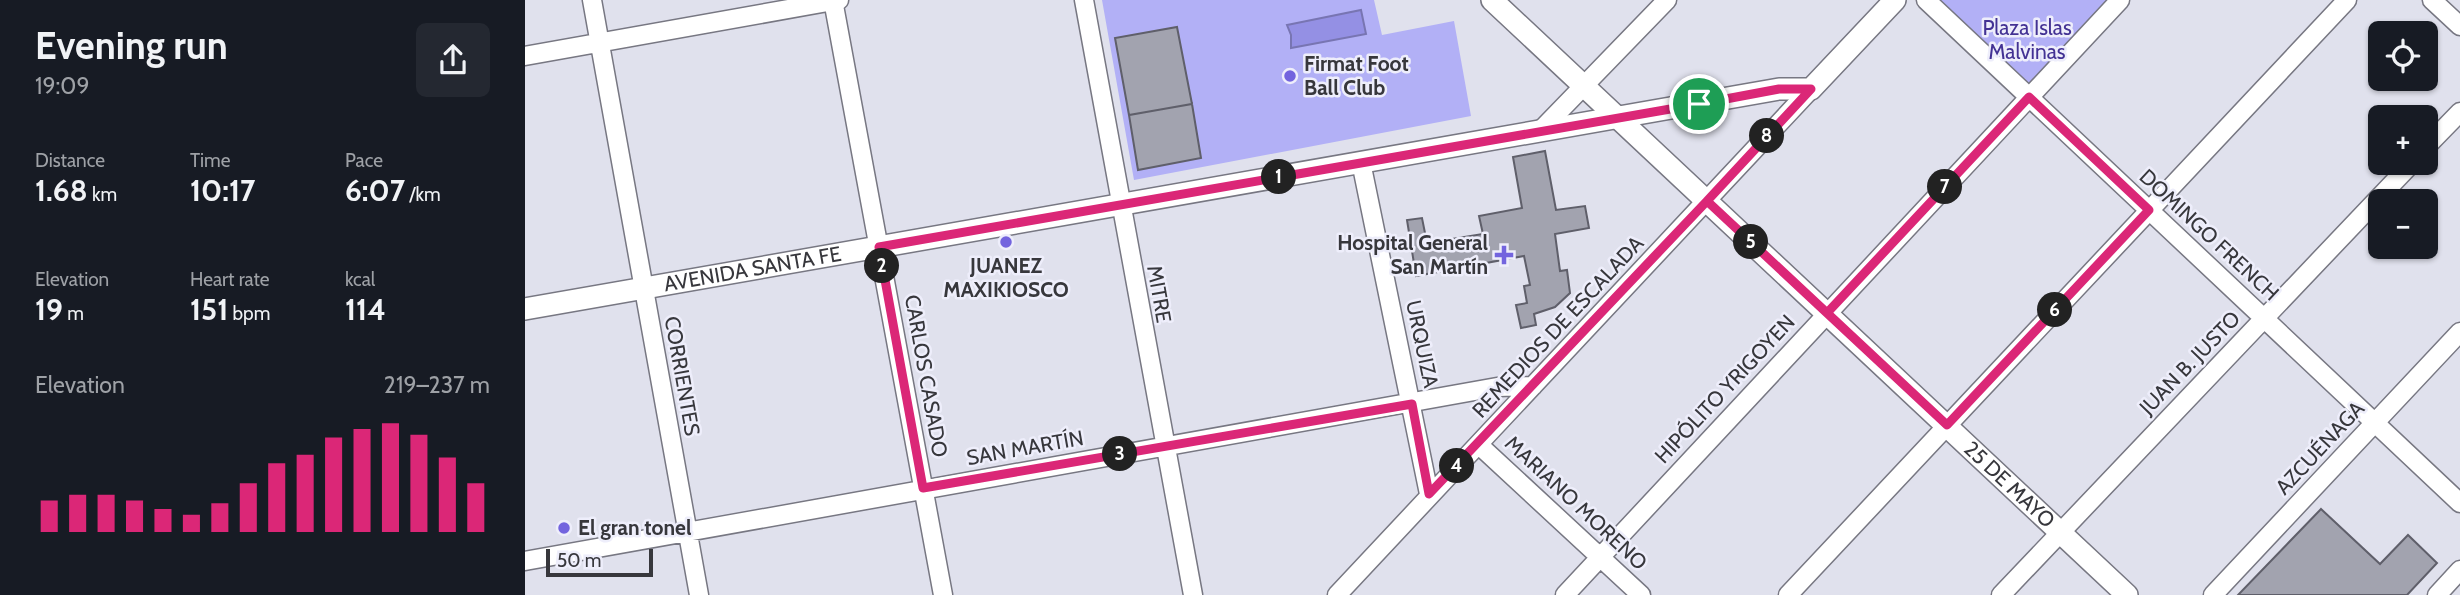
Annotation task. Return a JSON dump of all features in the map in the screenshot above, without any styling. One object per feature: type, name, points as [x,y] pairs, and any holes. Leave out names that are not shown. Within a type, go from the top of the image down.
[{"type":"street","name":"CORRIENTES","points":[[591,0],[699,595]]},
{"type":"street","points":[[525,56],[835,0]]},
{"type":"street","name":"CARLOS CASADO","points":[[835,0],[943,595]]},
{"type":"street","name":"MITRE","points":[[1084,0],[1163,447],[1193,595]]},
{"type":"street","name":"25 DE MAYO","points":[[1492,0],[2127,595]]},
{"type":"street","points":[[1540,131],[1667,0]]},
{"type":"street","points":[[1811,89],[1895,0]]},
{"type":"street","name":"DOMINGO FRENCH","points":[[1926,0],[2460,503]]},
{"type":"street","name":"HIPÓLITO YRIGOYEN","points":[[1565,595],[2120,0]]},
{"type":"street","points":[[1788,595],[2347,0]]},
{"type":"street","points":[[2432,0],[2460,26]]},
{"type":"street","name":"AVENIDA SANTA FE","points":[[525,309],[1779,89],[1811,89]]},
{"type":"street","name":"REMEDIOS DE ESCALADA","points":[[1337,595],[1811,89]]},
{"type":"street","points":[[2438,135],[2460,112]]},
{"type":"street","name":"URQUIZA","points":[[1361,162],[1429,494]]},
{"type":"street","name":"JUAN B. JUSTO","points":[[2001,595],[2401,175]]},
{"type":"street","name":"AZCUÉNAGA","points":[[2213,595],[2460,332]]},
{"type":"street","name":"SAN MARTÍN","points":[[525,561],[1497,387],[1533,386]]},
{"type":"street","name":"MARIANO MORENO","points":[[1479,445],[1641,595]]},
{"type":"street","points":[[2437,595],[2460,570]]},
{"type":"green space","name":"Firmat Foot Ball Club","points":[[1102,0],[1374,0],[1382,35],[1454,21],[1471,116],[1134,180]]},
{"type":"green space","name":"Plaza Islas Malvinas","points":[[1926,0],[2120,0],[2029,97]]},
{"type":"shaded area","points":[[1361,10],[1366,34],[1291,48],[1291,35],[1287,25]]},
{"type":"building","points":[[1177,27],[1192,104],[1129,115],[1115,38]]},
{"type":"building","points":[[1192,104],[1201,158],[1138,170],[1129,115]]},
{"type":"building","points":[[1545,151],[1556,210],[1585,206],[1589,228],[1555,234],[1560,271],[1567,270],[1570,293],[1555,307],[1534,314],[1536,325],[1521,328],[1516,305],[1527,303],[1524,286],[1530,285],[1524,256],[1416,276],[1407,220],[1422,218],[1427,243],[1483,234],[1479,216],[1522,208],[1513,157]]},
{"type":"building","points":[[2321,509],[2380,564],[2408,535],[2437,563],[2407,595],[2238,595]]},
{"type":"place","name":"Firmat Foot Ball Club","points":[[1290,76]]},
{"type":"place","name":"JUANEZ MAXIKIOSCO","points":[[1006,242]]},
{"type":"place","name":"Hospital General San Martín","points":[[1504,255]]},
{"type":"place","name":"El gran tonel","points":[[564,528]]},
{"type":"route","points":[[1699,104],[879,247],[923,488],[1412,404],[1429,494],[1479,445],[1707,201],[1827,313],[1947,425],[2149,210],[2029,97],[1827,313],[1767,257],[1707,201],[1811,89],[1779,89],[1699,104]]}]
